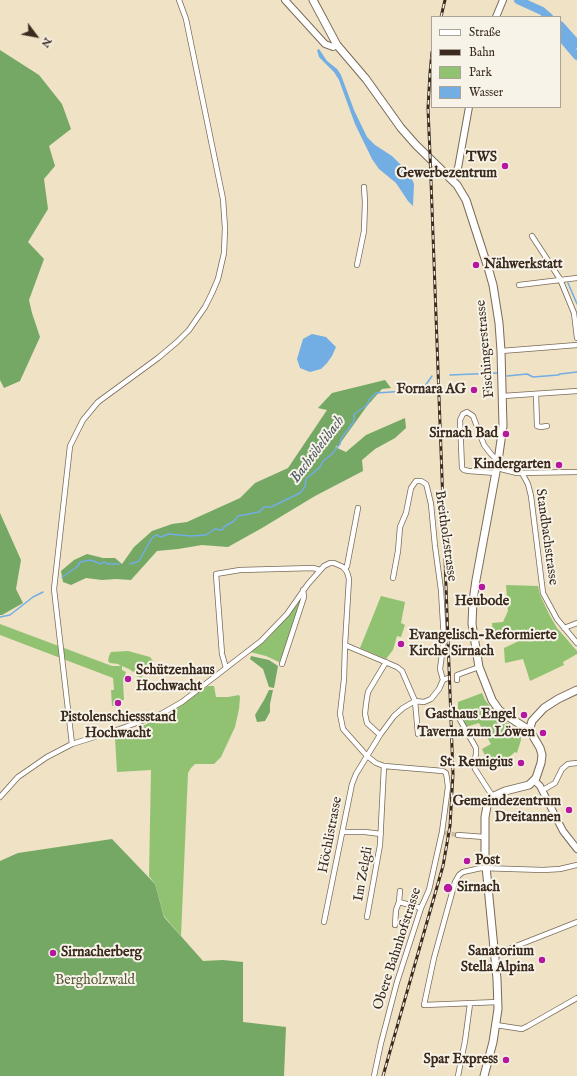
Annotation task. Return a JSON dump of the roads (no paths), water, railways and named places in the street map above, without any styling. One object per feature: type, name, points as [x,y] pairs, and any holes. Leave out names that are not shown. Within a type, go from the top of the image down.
[{"type":"main road","name":"Fischingerstrasse","points":[[313,0],[337,45],[366,79],[410,139],[457,185],[466,200],[484,254],[493,286],[499,323],[503,396],[502,431],[471,616],[480,667],[495,706],[507,716],[526,728],[530,728]]},
{"type":"main road","points":[[484,1076],[496,1025],[498,1002],[484,837],[486,810],[488,802],[493,797],[505,791],[526,786],[535,781],[542,755],[540,748],[531,733],[530,728],[532,721],[544,708],[577,690]]},
{"type":"street","points":[[72,744],[54,589],[70,446],[83,420],[98,402],[158,358],[189,330],[205,307],[212,293],[218,279],[224,253],[225,228],[223,199],[183,10],[179,0]]},
{"type":"street","points":[[285,0],[325,44],[333,47],[337,45]]},
{"type":"street","points":[[496,16],[503,0]]},
{"type":"street","points":[[451,178],[458,168],[469,108]]},
{"type":"street","points":[[357,265],[364,231],[366,202],[364,187]]},
{"type":"street","points":[[532,236],[560,279],[574,313],[577,338]]},
{"type":"street","points":[[519,285],[577,278]]},
{"type":"street","points":[[501,351],[577,345]]},
{"type":"street","points":[[503,396],[577,391]]},
{"type":"street","points":[[536,394],[537,426],[539,428],[547,426]]},
{"type":"street","points":[[498,461],[484,446],[473,416],[467,412],[463,414],[460,420],[462,468],[464,470],[522,473],[577,472]]},
{"type":"street","name":"Standbachstrasse","points":[[522,473],[528,484],[531,496],[543,592],[551,610],[577,643]]},
{"type":"street","name":"Breitholzstrasse","points":[[393,578],[398,551],[400,527],[406,513],[411,488],[416,481],[421,481],[426,484],[432,504],[435,546],[442,590],[444,639],[440,669],[446,679],[431,700],[424,702],[415,701]]},
{"type":"street","points":[[345,569],[347,566],[358,508]]},
{"type":"street","points":[[0,797],[18,777],[47,757],[72,744],[161,714],[182,702],[261,641],[287,614],[303,590],[320,570],[330,563],[337,564],[345,569],[349,576],[344,679],[340,714],[341,724],[346,733],[367,756],[376,763],[384,766]]},
{"type":"street","points":[[226,668],[222,654],[216,574],[240,570],[313,568],[320,570]]},
{"type":"street","points":[[282,664],[304,597],[303,590]]},
{"type":"street","points":[[564,628],[577,623]]},
{"type":"street","points":[[345,644],[397,667],[402,671],[415,701],[418,734]]},
{"type":"street","points":[[380,735],[367,723],[365,714],[368,692],[386,662]]},
{"type":"street","points":[[457,677],[480,667]]},
{"type":"street","name":"Höchlistrasse","points":[[324,922],[352,784],[361,764],[380,735],[398,712],[415,701]]},
{"type":"street","points":[[459,718],[476,748],[474,763],[475,769],[493,797]]},
{"type":"street","points":[[543,790],[555,783],[562,769],[568,764],[577,764]]},
{"type":"street","name":"Obere Bahnhofstrasse","points":[[374,1076],[397,982],[421,908],[429,890],[443,832],[448,787],[446,773],[438,770],[384,766]]},
{"type":"street","name":"Im Zelgli","points":[[367,917],[378,863],[381,834],[384,766]]},
{"type":"street","points":[[535,781],[543,790],[563,830],[577,849]]},
{"type":"street","points":[[343,832],[381,834]]},
{"type":"street","points":[[458,835],[484,837]]},
{"type":"street","points":[[498,1002],[424,1005],[434,958],[456,879],[463,872],[486,868],[543,870],[560,869],[577,865]]},
{"type":"street","points":[[395,925],[400,891]]},
{"type":"street","points":[[399,902],[421,908]]},
{"type":"street","points":[[494,954],[577,922]]},
{"type":"street","points":[[496,1025],[522,1028],[528,1026],[577,998]]},
{"type":"street","points":[[458,1076],[470,1004]]},
{"type":"water","points":[[319,49],[327,61],[337,69],[341,75],[354,110],[367,137],[375,145],[392,156],[410,174],[414,184],[413,206],[396,183],[379,169],[372,159],[355,124],[339,80],[334,72],[319,57],[317,50]]},
{"type":"water","points":[[312,334],[326,337],[336,347],[332,356],[321,369],[310,372],[300,368],[297,359],[303,339]]},
{"type":"waterway","points":[[518,0],[542,11],[548,16]]},
{"type":"waterway","points":[[561,26],[577,44]]},
{"type":"waterway","points":[[561,37],[577,56]]},
{"type":"waterway","points":[[568,283],[577,304]]},
{"type":"waterway","name":"Bachtöbelibach","points":[[507,376],[527,374],[533,377],[577,372]]},
{"type":"waterway","name":"Bachtöbelibach","points":[[450,375],[498,373]]},
{"type":"waterway","name":"Bachtöbelibach","points":[[130,564],[139,561],[152,538],[156,535],[161,537],[168,534],[191,536],[206,535],[215,529],[222,530],[238,516],[259,512],[264,507],[271,507],[300,493],[305,487],[306,479],[320,467],[323,461],[332,454],[340,444],[341,439],[354,421],[354,414],[367,405],[369,400],[376,393],[422,390],[432,376]]},
{"type":"waterway","name":"Bachtöbelibach","points":[[62,577],[77,567],[80,562],[91,560],[101,564],[104,562],[108,564],[119,564]]},
{"type":"waterway","name":"Bachtöbelibach","points":[[0,617],[10,615],[33,597],[43,592]]},
{"type":"tunnel","points":[[445,833],[458,835]]},
{"type":"railway","points":[[441,16],[445,0]]},
{"type":"railway","points":[[383,1076],[443,866],[450,826],[453,774],[428,108],[431,62]]},
{"type":"place","name":"TWS Gewerbezentrum","points":[[505,166]]},
{"type":"place","name":"Nähwerkstatt","points":[[476,265]]},
{"type":"place","name":"Fornara AG","points":[[474,390]]},
{"type":"place","name":"Sirnach Bad","points":[[506,434]]},
{"type":"place","name":"Kindergarten","points":[[559,465]]},
{"type":"place","name":"Heubode","points":[[482,587]]},
{"type":"place","name":"Evangelisch-Reformierte Kirche Sirnach","points":[[401,644]]},
{"type":"place","name":"Schützenhaus Hochwacht","points":[[128,679]]},
{"type":"place","name":"Pistolenschiessstand Hochwacht","points":[[118,703]]},
{"type":"place","name":"Gasthaus Engel","points":[[524,715]]},
{"type":"place","name":"Taverna zum Löwen","points":[[543,733]]},
{"type":"place","name":"St. Remigius","points":[[521,763]]},
{"type":"place","name":"Gemeindezentrum Dreitannen","points":[[569,810]]},
{"type":"place","name":"Post","points":[[467,861]]},
{"type":"place","name":"Sirnach","points":[[448,888]]},
{"type":"place","name":"Sirnacherberg","points":[[53,953]]},
{"type":"place","name":"Sanatorium Stella Alpina","points":[[542,960]]},
{"type":"place","name":"Spar Express","points":[[506,1060]]},
{"type":"park label","name":"Bergholzwald","points":[[95,981]]}]
